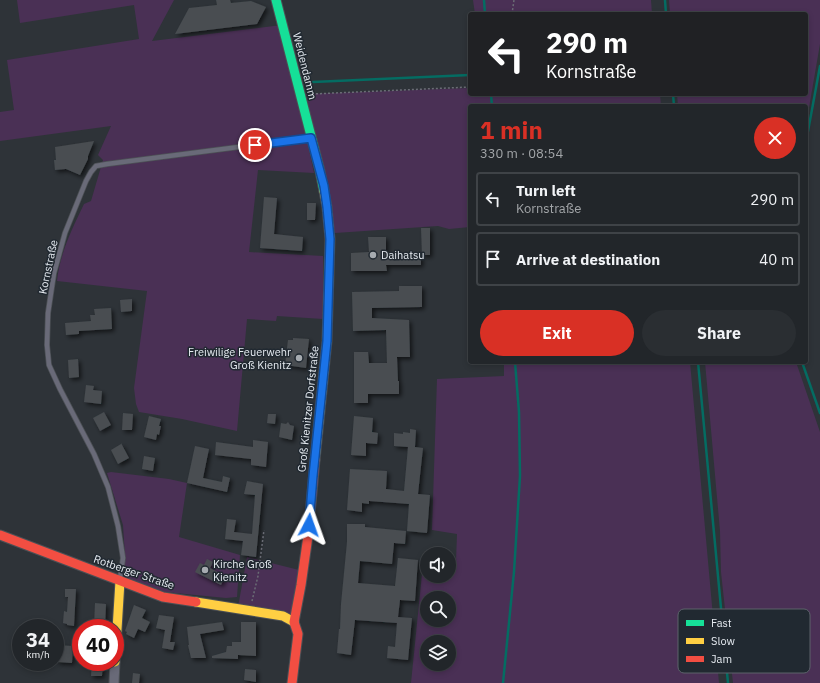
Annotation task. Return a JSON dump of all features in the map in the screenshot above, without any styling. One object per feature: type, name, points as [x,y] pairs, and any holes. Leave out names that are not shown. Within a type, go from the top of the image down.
[{"type":"street","name":"Weidendamm","points":[[276,0],[311,138]]},
{"type":"street","name":"Groß Kienitzer Dorfstraße","points":[[292,683],[298,634],[294,622],[308,536],[327,341],[330,229],[324,186],[311,138]]},
{"type":"street","name":"Rotberger Straße","points":[[0,535],[163,597],[283,616],[294,622]]},
{"type":"street","points":[[118,619],[120,581]]},
{"type":"street","points":[[114,683],[115,671]]},
{"type":"lane","name":"Kornstraße","points":[[120,581],[123,558],[118,526],[108,487],[94,454],[60,389],[50,365],[47,345],[48,313],[54,273],[66,233],[86,181],[96,166],[311,138]]},
{"type":"path","points":[[512,12],[514,0]]},
{"type":"path","points":[[300,95],[468,86]]},
{"type":"path","points":[[250,610],[258,576],[264,530]]},
{"type":"shaded area","points":[[17,0],[174,0],[152,41],[282,25],[314,173],[258,170],[249,252],[323,256],[323,319],[277,316],[276,321],[247,319],[237,431],[182,419],[139,412],[136,404],[134,388],[147,291],[57,281],[61,261],[71,232],[84,204],[91,201],[103,160],[98,155],[111,126],[0,141],[0,112],[14,110],[7,60],[139,39],[134,5],[20,23]]},
{"type":"shaded area","points":[[473,0],[651,0],[652,12],[475,12]]},
{"type":"shaded area","points":[[669,0],[820,0],[820,44],[808,113],[808,104],[678,104],[677,96],[808,96],[808,12],[670,12]]},
{"type":"shaded area","points":[[468,88],[468,96],[660,96],[661,104],[468,104],[468,227],[449,229],[438,226],[335,233],[306,94]]},
{"type":"shaded area","points":[[504,364],[690,364],[712,609],[678,609],[678,673],[718,673],[719,683],[411,683],[420,594],[420,627],[456,627],[456,591],[420,591],[421,583],[456,583],[457,534],[432,530],[437,379],[504,376]]},
{"type":"shaded area","points":[[705,364],[797,364],[820,432],[820,683],[733,683],[732,673],[810,673],[810,609],[725,609],[721,572],[720,531]]},
{"type":"shaded area","points":[[111,472],[169,479],[187,483],[179,537],[240,555],[237,597],[226,598],[165,592],[124,577],[125,556],[123,525],[107,473]]},
{"type":"shaded area","points":[[247,557],[303,571],[294,618],[238,607]]},
{"type":"building","points":[[216,0],[230,0],[231,3],[251,1],[266,7],[257,24],[175,34],[189,8],[217,5]]},
{"type":"building","points":[[94,141],[88,159],[80,175],[66,169],[55,170],[55,147]]},
{"type":"building","points":[[264,197],[277,198],[274,234],[303,237],[302,251],[260,248]]},
{"type":"building","points":[[307,203],[316,203],[315,220],[307,220]]},
{"type":"building","points":[[421,228],[430,228],[430,255],[422,255]]},
{"type":"building","points":[[368,237],[386,237],[386,257],[421,256],[421,265],[386,265],[387,271],[351,271],[351,253],[369,252]]},
{"type":"building","points":[[399,286],[422,286],[422,307],[372,308],[372,318],[409,320],[410,357],[397,357],[399,394],[368,394],[368,403],[354,403],[354,352],[368,352],[369,363],[387,363],[386,330],[353,331],[352,292],[399,291]]},
{"type":"building","points":[[132,299],[132,311],[121,312],[120,300]]},
{"type":"building","points":[[111,308],[112,329],[79,331],[79,334],[66,335],[65,323],[91,321],[90,315],[95,315],[94,309]]},
{"type":"building","name":"Freiwilige Feuerwehr Groß Kienitz","points":[[293,338],[309,339],[306,368],[285,365],[288,340],[293,340]]},
{"type":"building","points":[[78,359],[79,377],[69,378],[68,360]]},
{"type":"building","points":[[86,385],[94,386],[93,390],[102,391],[101,404],[84,402]]},
{"type":"building","points":[[104,412],[111,425],[100,431],[93,418]]},
{"type":"building","points":[[123,413],[133,414],[132,430],[122,430]]},
{"type":"building","points":[[268,414],[276,414],[275,424],[267,423]]},
{"type":"building","points":[[149,416],[161,419],[159,435],[157,434],[156,440],[144,437]]},
{"type":"building","points":[[354,416],[373,418],[372,432],[378,433],[377,444],[366,443],[366,456],[351,455]]},
{"type":"building","points":[[288,422],[290,425],[294,426],[292,440],[279,437],[281,423],[286,424]]},
{"type":"building","points":[[410,429],[416,430],[415,447],[423,448],[418,494],[430,495],[427,533],[407,531],[409,504],[369,501],[369,504],[362,503],[362,512],[347,510],[350,469],[387,471],[386,489],[404,491],[408,447],[394,446],[394,433],[410,433]]},
{"type":"building","points":[[253,440],[268,442],[266,467],[251,465],[251,459],[215,455],[216,442],[253,447]]},
{"type":"building","points":[[121,443],[129,458],[118,464],[111,450]]},
{"type":"building","points":[[195,446],[209,449],[203,478],[222,482],[223,476],[230,478],[227,492],[187,483]]},
{"type":"building","points":[[144,456],[155,458],[153,471],[142,469]]},
{"type":"building","points":[[247,481],[263,484],[256,557],[241,555],[243,541],[225,539],[227,519],[236,520],[234,532],[252,534],[255,495],[244,494]]},
{"type":"building","points":[[347,524],[365,524],[365,527],[406,531],[405,544],[394,543],[392,564],[360,561],[358,583],[395,586],[398,558],[418,560],[415,601],[400,600],[398,617],[412,618],[408,660],[387,658],[388,646],[395,647],[397,623],[355,620],[351,655],[337,653],[347,542]]},
{"type":"building","name":"Kirche Groß Kienitz","points":[[207,559],[213,562],[210,568],[225,576],[221,585],[195,572],[200,563],[204,565]]},
{"type":"building","points":[[65,589],[76,589],[74,619],[72,619],[72,626],[64,623],[64,611],[67,612],[68,597],[65,597]]},
{"type":"building","points":[[95,603],[106,604],[105,619],[94,619]]},
{"type":"building","points":[[134,605],[146,610],[142,618],[150,622],[145,632],[138,629],[134,638],[126,634],[127,632],[125,631]]},
{"type":"building","points":[[159,615],[174,617],[170,642],[175,642],[173,650],[162,648],[165,630],[156,628]]},
{"type":"building","points":[[222,622],[224,630],[200,634],[206,658],[191,658],[188,645],[187,627]]},
{"type":"building","points":[[241,622],[256,622],[256,656],[238,655],[238,659],[212,658],[212,656],[226,652],[227,646],[232,646],[232,642],[241,642]]},
{"type":"building","points":[[64,645],[72,646],[72,663],[64,662]]},
{"type":"building","points":[[245,669],[256,670],[256,682],[244,680]]},
{"type":"building","points":[[91,671],[102,671],[102,676],[91,676]]},
{"type":"building","points":[[133,673],[140,674],[139,683],[132,683]]},
{"type":"waterway","points":[[484,0],[485,12]]},
{"type":"waterway","points":[[665,0],[666,12]]},
{"type":"waterway","points":[[808,131],[820,66]]},
{"type":"waterway","points":[[313,82],[468,75]]},
{"type":"waterway","points":[[491,96],[492,104]]},
{"type":"waterway","points":[[673,96],[674,104]]},
{"type":"waterway","points":[[503,683],[514,572],[520,476],[519,412],[515,364]]},
{"type":"waterway","points":[[698,364],[721,609]]},
{"type":"waterway","points":[[803,364],[820,413]]},
{"type":"waterway","points":[[727,673],[728,683]]},
{"type":"traffic: fast","points":[[276,0],[324,191]]},
{"type":"traffic: slow","points":[[315,460],[327,341],[330,239],[324,191]]},
{"type":"traffic: slow","points":[[118,619],[120,581]]},
{"type":"traffic: slow","points":[[196,602],[283,616],[294,622]]},
{"type":"traffic: jam","points":[[292,683],[298,634],[294,622],[308,536],[315,460]]},
{"type":"traffic: jam","points":[[0,535],[163,597],[196,602]]},
{"type":"place","name":"Daihatsu","points":[[373,255]]},
{"type":"place","name":"Freiwilige Feuerwehr Groß Kienitz","points":[[299,358]]},
{"type":"place","name":"Kirche Groß Kienitz","points":[[205,570]]},
{"type":"route","points":[[255,145],[311,138],[324,186],[327,207],[330,239],[327,341],[309,525]]}]
